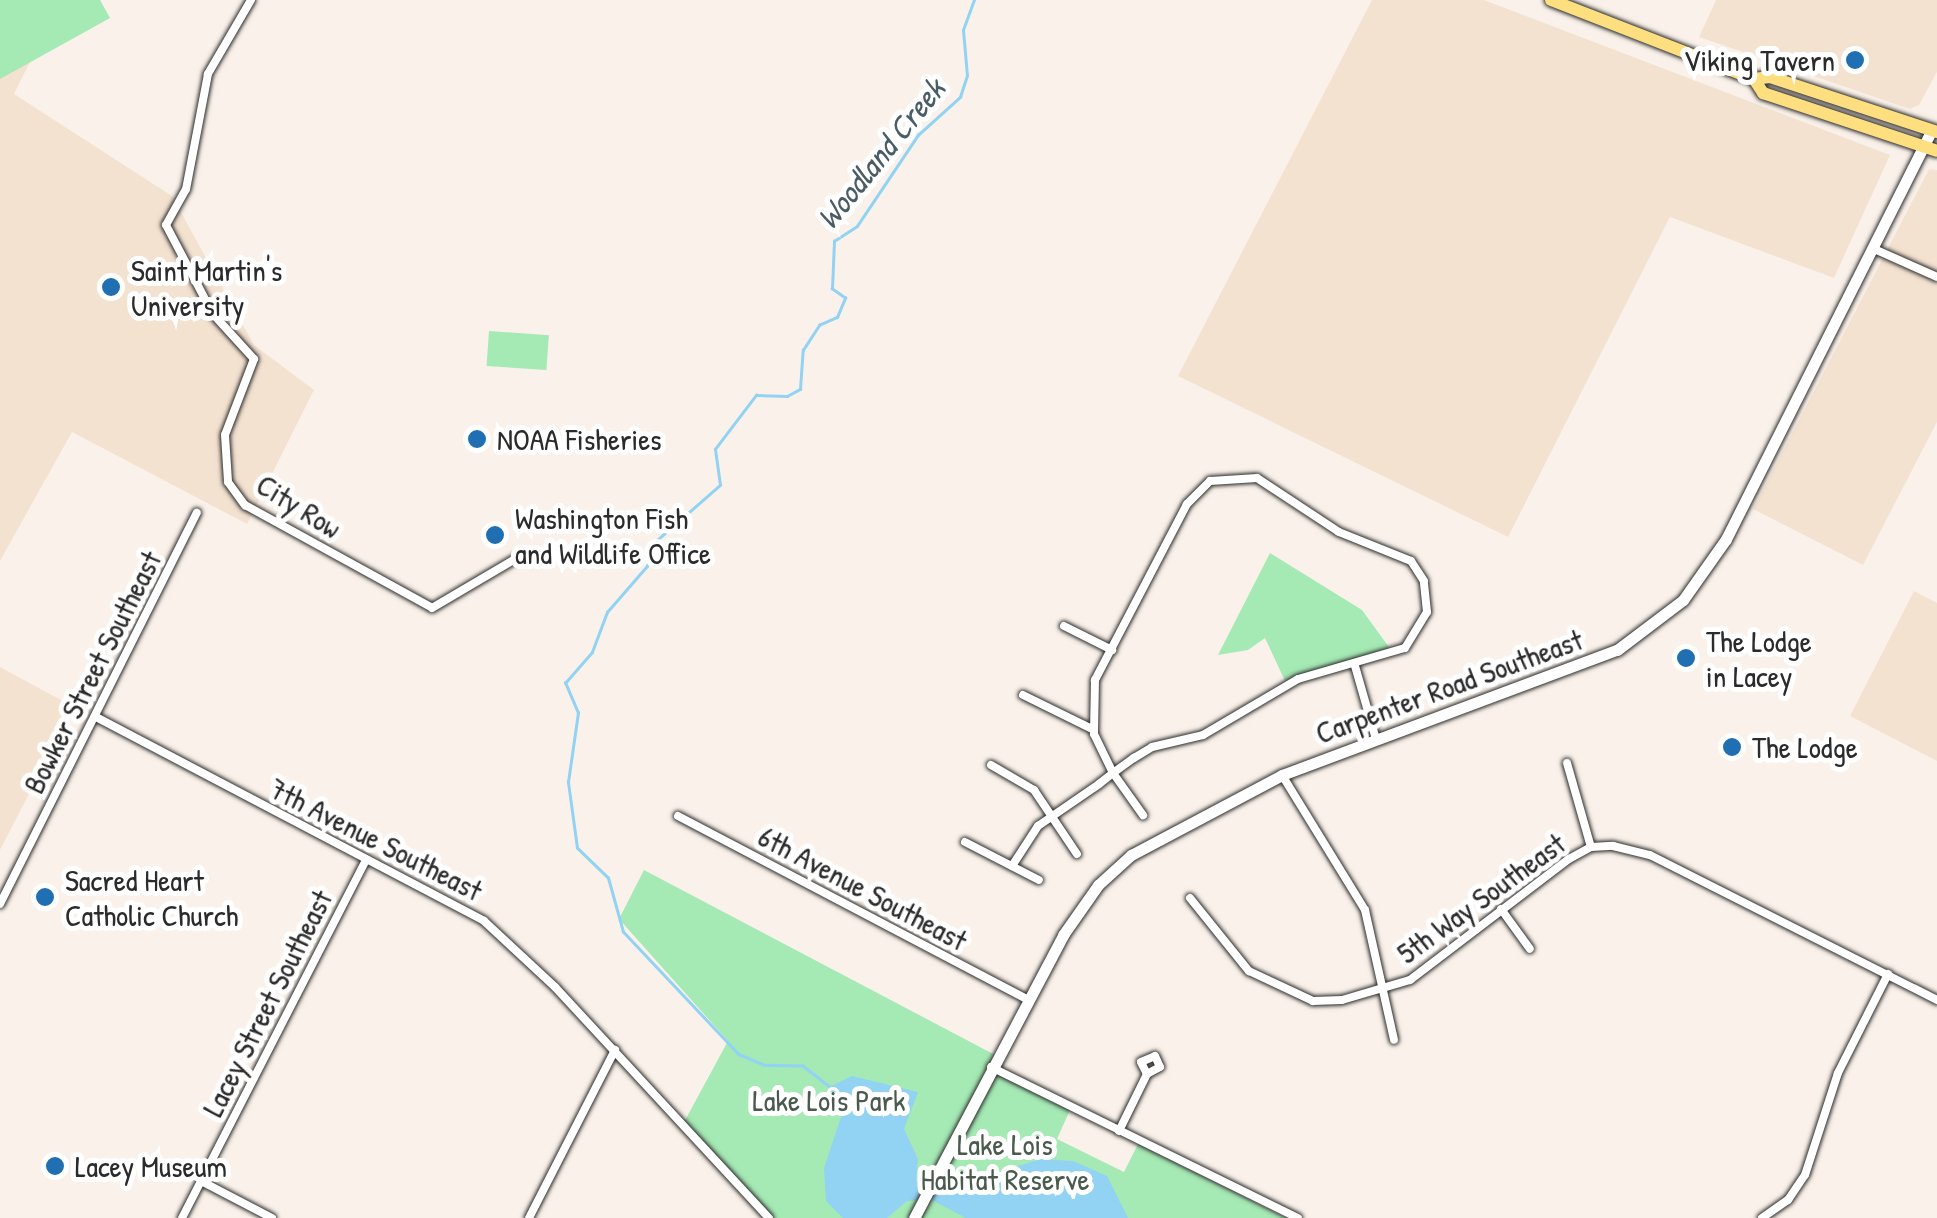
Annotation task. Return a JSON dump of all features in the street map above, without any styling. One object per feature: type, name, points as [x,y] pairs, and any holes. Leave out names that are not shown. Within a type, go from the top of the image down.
[{"type":"main road","points":[[1552,0],[1754,78],[1770,77],[1934,132]]},
{"type":"main road","points":[[1754,78],[1763,93],[1937,151]]},
{"type":"main road","name":"Carpenter Road Southeast","points":[[914,1218],[1027,999],[1082,905],[1131,855],[1282,775],[1618,650],[1674,610],[1722,546],[1922,146],[1934,132]]},
{"type":"street","name":"City Row","points":[[251,0],[208,74],[177,207],[166,225],[175,249],[213,314],[254,359],[226,435],[223,463],[245,505],[432,608],[517,558]]},
{"type":"street","points":[[1872,248],[1937,278]]},
{"type":"street","points":[[1012,866],[1030,835],[1054,816],[1113,774],[1152,748],[1220,726],[1286,684],[1393,655],[1422,626],[1428,600],[1417,568],[1402,552],[1316,519],[1277,487],[1233,475],[1210,481],[1187,504],[1095,680],[1094,730],[1113,774],[1143,815]]},
{"type":"street","name":"Bowker Street Southeast","points":[[0,904],[198,513]]},
{"type":"street","points":[[1064,626],[1112,650]]},
{"type":"street","points":[[1355,666],[1376,739]]},
{"type":"street","points":[[1023,695],[1094,730]]},
{"type":"street","name":"7th Avenue Southeast","points":[[96,716],[365,862],[484,921],[615,1050],[769,1218]]},
{"type":"street","points":[[1567,762],[1590,847]]},
{"type":"street","points":[[991,765],[1034,790],[1077,854]]},
{"type":"street","name":"5th Way Southeast","points":[[1282,775],[1364,910],[1381,992],[1410,980],[1590,847],[1650,855],[1937,1000]]},
{"type":"street","name":"6th Avenue Southeast","points":[[678,816],[1027,999]]},
{"type":"street","points":[[965,842],[1039,880]]},
{"type":"street","name":"Lacey Street Southeast","points":[[182,1218],[365,862]]},
{"type":"street","points":[[1190,898],[1250,971],[1280,988],[1312,1001],[1381,992],[1394,1040]]},
{"type":"street","points":[[1502,910],[1530,949]]},
{"type":"street","points":[[1762,1218],[1788,1200],[1805,1174],[1838,1073],[1888,974]]},
{"type":"street","points":[[530,1218],[615,1050]]},
{"type":"street","points":[[992,1067],[1298,1218]]},
{"type":"street","points":[[1119,1131],[1146,1074]]},
{"type":"street","points":[[201,1181],[272,1218]]},
{"type":"shaded area","name":"Saint Martin's University","points":[[0,0],[61,0],[14,94],[172,196],[254,345],[314,390],[247,524],[72,432],[0,561]]},
{"type":"shaded area","points":[[1372,0],[1484,0],[1890,155],[1834,278],[1670,217],[1508,537],[1178,376]]},
{"type":"shaded area","points":[[1716,0],[1937,0],[1937,72],[1919,105],[1910,109],[1699,37]]},
{"type":"shaded area","points":[[1929,169],[1937,170],[1937,422],[1863,565],[1753,509]]},
{"type":"shaded area","points":[[1914,591],[1937,603],[1937,761],[1850,716]]},
{"type":"shaded area","points":[[0,667],[74,707],[0,850]]},
{"type":"green space","points":[[0,0],[100,0],[110,18],[0,79]]},
{"type":"green space","points":[[489,331],[549,335],[546,370],[487,366]]},
{"type":"green space","points":[[1270,553],[1362,610],[1394,654],[1286,683],[1265,638],[1248,650],[1218,655]]},
{"type":"green space","name":"Lake Lois Park","points":[[644,870],[997,1056],[993,1072],[1070,1110],[1057,1139],[1124,1172],[1138,1144],[1286,1218],[769,1218],[683,1124],[728,1041],[619,919]]},
{"type":"water","points":[[852,1076],[918,1092],[904,1129],[918,1159],[916,1181],[939,1191],[1041,1159],[1073,1161],[1107,1176],[1128,1218],[966,1218],[930,1199],[907,1201],[887,1218],[843,1218],[826,1201],[824,1168],[842,1114],[829,1087]]},
{"type":"waterway","name":"Woodland Creek","points":[[832,1089],[803,1066],[764,1065],[739,1055],[623,932],[608,878],[577,848],[568,782],[578,713],[565,683],[592,652],[607,612],[647,566],[656,541],[720,485],[715,449],[756,395],[787,396],[800,389],[803,350],[819,325],[837,317],[845,298],[832,289],[834,241],[857,226],[918,135],[960,97],[967,76],[963,30],[974,0]]},
{"type":"place","name":"Viking Tavern","points":[[1855,60]]},
{"type":"place","name":"Saint Martin's University","points":[[111,287]]},
{"type":"place","name":"NOAA Fisheries","points":[[477,439]]},
{"type":"place","name":"Washington Fish and Wildlife Office","points":[[495,535]]},
{"type":"place","name":"The Lodge in Lacey","points":[[1686,658]]},
{"type":"place","name":"The Lodge","points":[[1732,747]]},
{"type":"place","name":"Sacred Heart Catholic Church","points":[[45,897]]},
{"type":"place","name":"Lacey Museum","points":[[55,1166]]},
{"type":"park label","name":"Lake Lois Habitat Reserve","points":[[1005,1161]]}]
